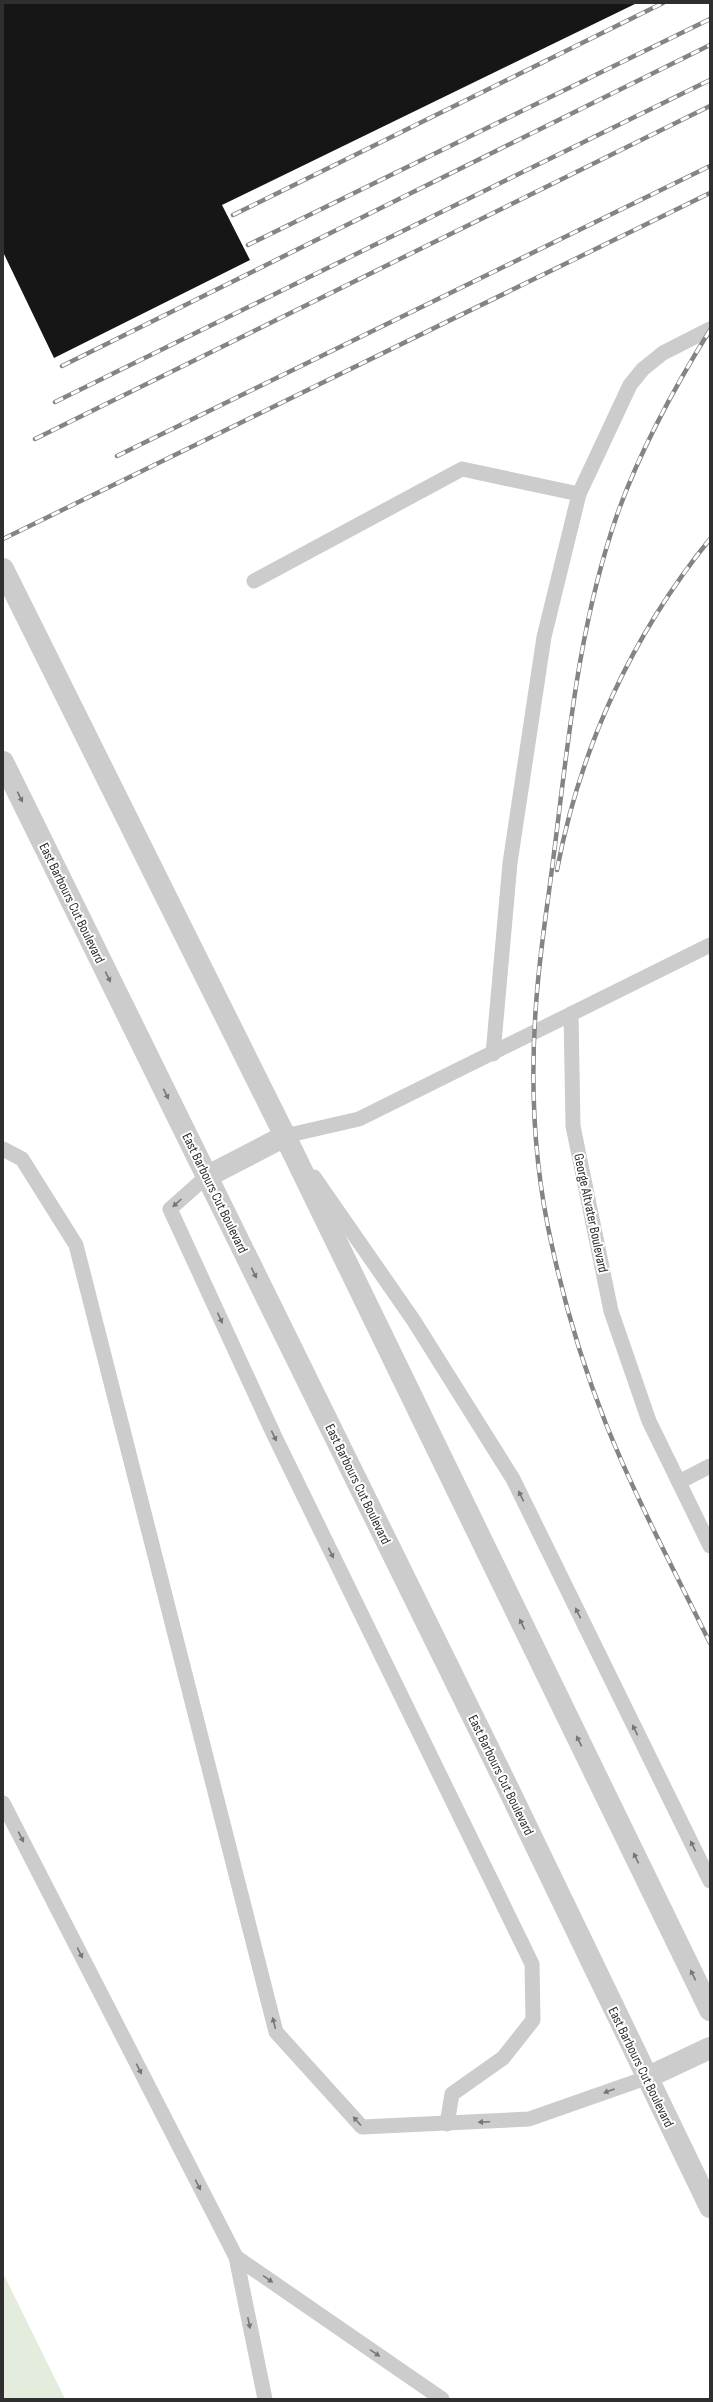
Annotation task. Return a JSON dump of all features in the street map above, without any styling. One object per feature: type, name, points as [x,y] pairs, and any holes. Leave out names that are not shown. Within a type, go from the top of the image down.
[{"type":"street","points":[[3,569],[285,1136],[710,2010]]},
{"type":"street","name":"East Barbours Cut Boulevard","points":[[3,762],[509,1791],[646,2078],[710,2207]]},
{"type":"street","points":[[206,1177],[285,1136]]},
{"type":"street","points":[[646,2078],[710,2048]]},
{"type":"lane","points":[[493,1054],[510,863],[543,645],[579,494],[630,385],[638,374],[663,353],[710,329]]},
{"type":"lane","points":[[254,581],[462,469],[579,494]]},
{"type":"lane","points":[[710,944],[493,1054],[359,1119],[285,1136],[414,1321],[513,1479],[710,1881]]},
{"type":"lane","name":"George Altvater Boulevard","points":[[571,1014],[573,1126],[611,1311],[649,1421],[710,1546]]},
{"type":"lane","points":[[3,1149],[22,1159],[76,1245],[276,2032],[362,2127],[529,2119],[646,2078]]},
{"type":"lane","points":[[206,1177],[170,1209],[274,1435],[532,1964],[533,2020],[503,2058],[452,2094],[447,2124]]},
{"type":"lane","points":[[678,1482],[710,1466]]},
{"type":"lane","points":[[3,1803],[236,2257],[265,2399]]},
{"type":"lane","points":[[236,2257],[442,2399]]},
{"type":"green space","points":[[3,2273],[65,2399],[3,2399]]},
{"type":"building","points":[[3,3],[637,3],[222,205],[250,260],[54,358],[3,252]]},
{"type":"railway","points":[[233,215],[663,3]]},
{"type":"railway","points":[[248,245],[710,19]]},
{"type":"railway","points":[[62,366],[710,45]]},
{"type":"railway","points":[[55,402],[710,80]]},
{"type":"railway","points":[[35,439],[710,106]]},
{"type":"railway","points":[[117,456],[710,166]]},
{"type":"railway","points":[[3,539],[710,193]]},
{"type":"railway","points":[[710,330],[671,397],[636,467],[617,515],[593,600],[576,686],[543,933],[537,987],[533,1065],[535,1126],[541,1186],[557,1268],[575,1336],[606,1424],[630,1480],[710,1643]]},
{"type":"railway","points":[[557,870],[567,825],[580,780],[595,737],[613,695],[633,654],[656,614],[710,539]]}]
